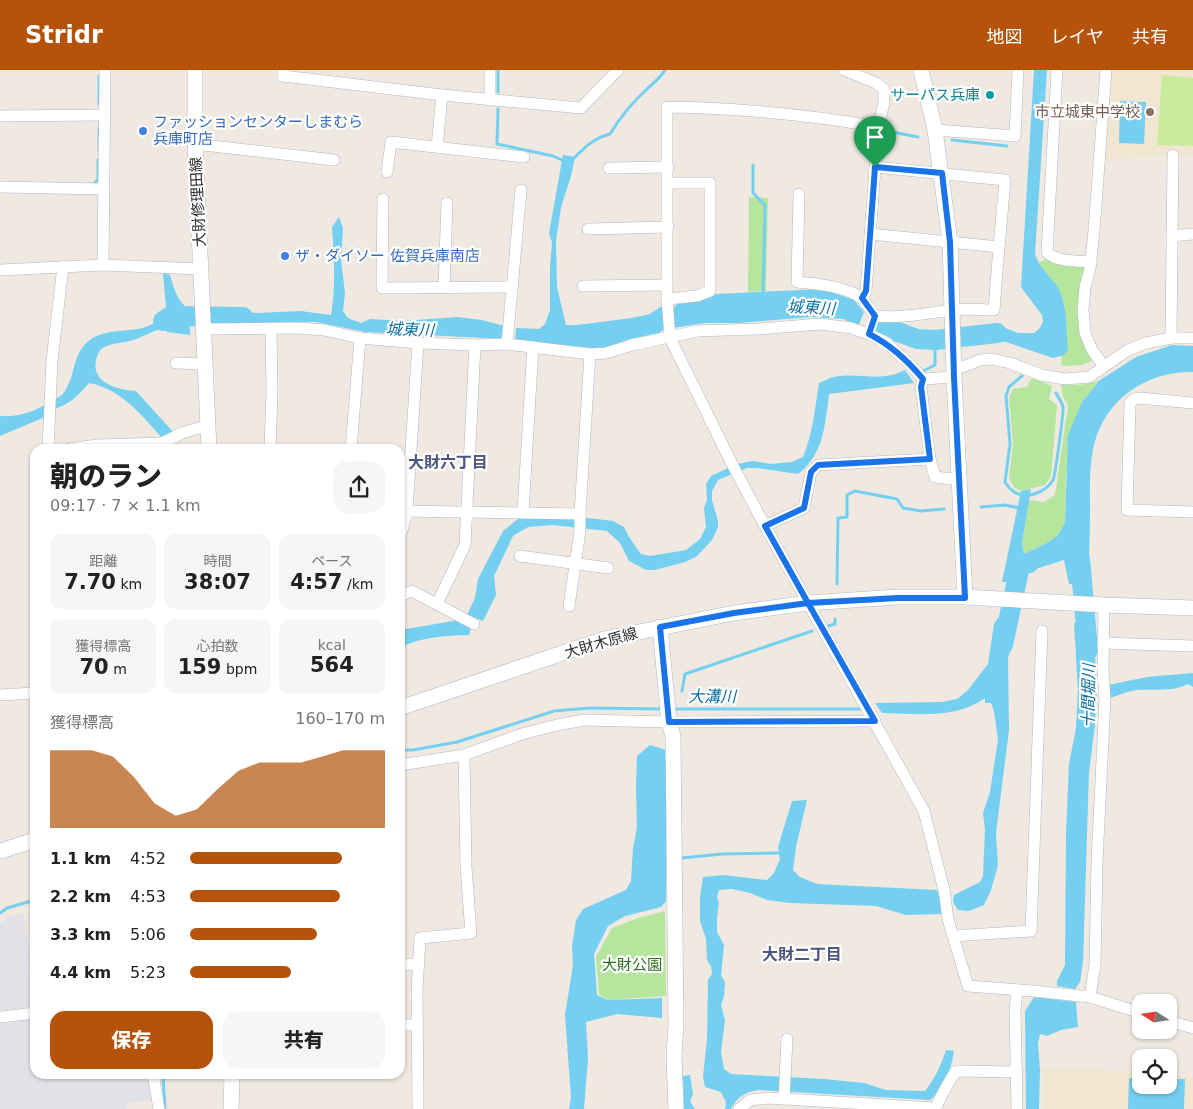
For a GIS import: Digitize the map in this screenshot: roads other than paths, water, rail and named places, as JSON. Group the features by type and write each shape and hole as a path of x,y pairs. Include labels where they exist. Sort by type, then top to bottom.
{"street":[{"path":"103,265 105,70"},
{"name":"大財修理田線","path":"195,70 195,144 204,329"},
{"path":"283,70 283,76 442,95 581,108 618,70"},
{"path":"490,70 490,100"},
{"path":"844,70 876,83 884,89 884,103 878,127 866,291 862,298"},
{"path":"921,70 936,130 950,242 965,598"},
{"path":"936,130 1015,136 1018,70"},
{"path":"1058,70 1047,252 1051,256 1059,258 1091,262"},
{"path":"1104,366 1092,350 1085,333 1083,310 1094,231 1106,70"},
{"path":"437,147 442,95"},
{"path":"878,127 844,121 714,108 667,107 667,302 669,335 732,464 765,526 924,811 944,890 948,918 968,986 1086,997 1132,1010"},
{"path":"0,116 105,115"},
{"path":"387,172 391,142 524,157"},
{"path":"195,144 334,160"},
{"path":"1171,338 1173,155"},
{"path":"609,168 668,167"},
{"path":"799,194 797,282 821,284 854,294 862,298 875,316 953,315 966,309 994,310 1005,180 875,167"},
{"path":"667,302 697,296 710,291 710,183 668,183"},
{"path":"0,187 104,189"},
{"path":"506,344 521,190"},
{"path":"383,198 382,288 512,287"},
{"path":"444,287 447,203"},
{"path":"588,229 668,227"},
{"path":"870,234 999,247"},
{"path":"1172,236 1193,234"},
{"path":"0,270 103,265 201,269"},
{"path":"48,444 52,361 62,266"},
{"path":"583,286 667,285"},
{"path":"869,334 875,316"},
{"path":"209,444 204,329 324,330 360,338 418,343 506,344 590,354 606,353 669,335 697,331 820,324 851,328 887,343 920,375 930,459 935,477 960,480"},
{"path":"270,444 271,329"},
{"path":"351,444 360,338"},
{"path":"920,375 964,366 980,360 992,359 1010,363 1041,375 1066,379 1089,377 1128,350 1140,345 1171,338 1193,338"},
{"path":"405,499 418,343"},
{"path":"437,604 465,545 475,345"},
{"path":"523,512 533,347"},
{"path":"569,606 580,532 590,354"},
{"path":"176,363 205,364"},
{"path":"1193,403 1139,398 1134,398 1130,402 1127,510 1193,512"},
{"path":"130,444 162,443 182,433 208,425"},
{"path":"765,526 804,508 811,472 818,465 930,459"},
{"path":"405,511 580,514"},
{"path":"520,556 608,568"},
{"path":"405,594 412,591 474,624"},
{"name":"大財木原線","path":"405,706 604,639 734,613 808,603 898,598 965,598 1104,605"},
{"path":"1086,997 1096,965 1097,862 1105,700 1104,605 1193,608"},
{"path":"660,627 666,699 673,736 676,1014 674,1056 676,1109"},
{"path":"953,936 1031,931 1042,631"},
{"path":"1103,643 1193,646"},
{"path":"0,695 30,693"},
{"path":"405,764 464,755 522,734 584,720 669,722 875,721"},
{"path":"418,1109 417,1025 420,938 471,933 466,867 464,755"},
{"path":"0,852 30,842"},
{"path":"405,965 418,964"},
{"path":"1017,990 1015,1010 1017,1109"},
{"path":"0,1017 30,1014"},
{"path":"1178,1024 1193,1028"},
{"path":"405,1025 417,1025"},
{"path":"784,1096 787,1039"},
{"path":"739,1109 750,1100 784,1096 853,1106 938,1108 937,1101 956,1072 1017,1072"},
{"path":"154,1079 159,1109"},
{"path":"231,1109 232,1079"}],"water":[{"path":"1034,70 1047,70 1035,254 1061,293 1067,326 1068,351 1062,356 1053,358 1006,342 988,340 970,342 970,332 1000,326 1018,333 1034,333 1043,322 1042,315 1021,287"},
{"path":"1120,101 1146,102 1144,144 1119,143"},
{"path":"563,155 575,157 561,207 556,241 557,287 566,325 632,318 650,314 660,307 674,308 677,303 698,300 716,294 822,289 854,300 864,312 858,327 844,319 812,317 738,323 705,323 664,329 659,333 630,339 604,348 515,341 516,328 539,329 545,324 550,310 552,242 549,233"},
{"path":"339,217 343,228 341,260 345,293 343,311 348,318 361,323 370,319 403,321 458,317 482,320 504,326 504,339 365,332 316,322 247,323 216,320 217,309 257,313 300,311 331,315 334,282 332,227"},
{"path":"163,272 170,275 179,299 189,309 190,335 167,332 162,328 134,340 109,345 99,352 96,368 102,380 107,384 121,389 136,391 174,433 164,440 121,397 101,386 89,383 65,405 54,409 53,401 65,391 77,357 84,345 96,336 108,332 145,327 163,318 166,308"},
{"path":"1172,345 1193,346 1193,372 1176,373 1160,377 1130,391 1118,401 1108,414 1094,445 1091,469 1088,586 1069,584 1064,560 1026,572 1022,582 1002,582 1021,491 1031,489 1022,543 1024,554 1057,536 1065,523 1068,435 1082,402 1100,380 1136,357"},
{"path":"905,370 914,383 829,394 822,438 807,466 798,474 747,468 718,480 712,491 712,500 718,527 712,540 696,557 655,570 646,570 629,561 620,543 607,531 553,525 528,527 513,536 494,576 496,595 483,621 467,615 475,598 478,579 503,531 518,519 588,518 613,521 624,527 641,554 650,556 686,550 700,539 706,527 704,508 707,500 706,484 711,476 737,464 753,461 771,464 792,462 803,457 811,430 819,383 834,377 879,377 896,374"},
{"path":"45,405 45,417 0,436 0,416 23,414"},
{"path":"998,618 1018,619 1008,658 1009,730 996,833 998,865 991,890 984,905 969,911 958,910 953,902 954,895 980,882 983,876 985,829 983,813 990,792 998,740 991,703 985,703 985,698 974,705 961,709 935,714 922,714 882,713 875,703 942,702 957,699 968,690 988,664 994,624"},
{"path":"459,620 471,628 469,635 442,636 405,646 405,629"},
{"path":"1093,622 1097,688 1095,725 1089,772 1083,962 1080,982 1075,989 1057,986 1057,981 1065,965 1066,833 1069,764 1076,728 1078,690 1074,623"},
{"path":"1193,673 1193,687 1188,684 1169,689 1137,690 1110,698 1108,685 1147,677"},
{"path":"650,745 666,750 666,901 661,907 625,916 608,926 594,954 597,995 608,1000 662,998 662,1018 617,1014 586,1022 588,1058 584,1109 569,1109 571,1097 565,1015 573,965 572,946 576,920 583,909 626,890 631,881 633,848 637,827 637,756"},
{"path":"807,800 796,847 793,870 800,877 817,884 937,890 942,914 906,915 876,906 790,903 767,900 750,893 732,889 719,890 717,897 719,903 717,932 724,945 721,976 725,982 721,1005 725,1020 721,1052 724,1069 731,1074 824,1079 864,1083 886,1090 925,1091 937,1072 946,1050 954,1051 947,1078 936,1095 930,1100 759,1090 742,1095 731,1109 725,1109 726,1102 721,1092 705,1087 703,1077 707,1039 708,980 712,974 711,966 707,960 706,939 700,921 700,897 703,877 723,875 767,880 774,873 780,859 778,847 792,801"},
{"path":"1034,997 1076,1002 1078,1027 1061,1030 1047,1036 1040,1034 1038,1043 1040,1071 1039,1109 1026,1109 1025,1011"},
{"path":"690,1075 693,1094 690,1101 695,1109 684,1109 683,1076"},
{"path":"1129,1078 1132,1078 1132,1094 1177,1094 1177,1079 1185,1079 1184,1109 1128,1109"}],"waterway":[{"path":"498,70 498,92"},
{"path":"574,158 594,140 610,134 631,105 665,70"},
{"path":"99,76 99,104"},
{"path":"498,109 497,144 553,156 564,161"},
{"path":"99,128 99,150"},
{"path":"882,130 918,137"},
{"path":"952,140 1007,146"},
{"path":"90,184 94,184 98,179 98,160"},
{"path":"753,165 753,193 765,205 763,294"},
{"name":"城東川","path":"163,321 171,316 243,317"},
{"path":"882,326 917,339 935,340 997,333"},
{"path":"921,372 935,365 935,340"},
{"path":"1022,376 1009,387 1006,396 1010,444 1005,482 1018,494 1035,494 1053,480 1063,411 1056,393"},
{"path":"837,584 838,518 847,517 847,495 855,491 897,499 903,508 921,511 944,509"},
{"path":"981,507 1004,505 1020,508"},
{"name":"十間堀川","path":"1080,559 1088,650"},
{"path":"1003,645 1020,566 1029,563"},
{"path":"828,626 835,624 835,619"},
{"path":"682,691 685,674 812,631"},
{"name":"大溝川","path":"405,750 457,742 554,711 589,708 664,709"},
{"name":"大溝川","path":"672,709 864,709"},
{"path":"682,858 722,854 781,853"},
{"name":"大溝川","path":"0,913 7,908 30,901"},
{"path":"163,1079 165,1109"}],"place":[{"name":"サーパス兵庫","path":"990,95"},
{"name":"市立城東中学校","path":"1150,112"},
{"name":"ファッションセンターしまむら 兵庫町店","path":"143,131"},
{"name":"ザ・ダイソー 佐賀兵庫南店","path":"285,256"}],"district":[{"name":"大財六丁目","path":"448,462"},
{"name":"大財二丁目","path":"802,954"}],"park label":[{"name":"大財公園","path":"632,965"}]}
